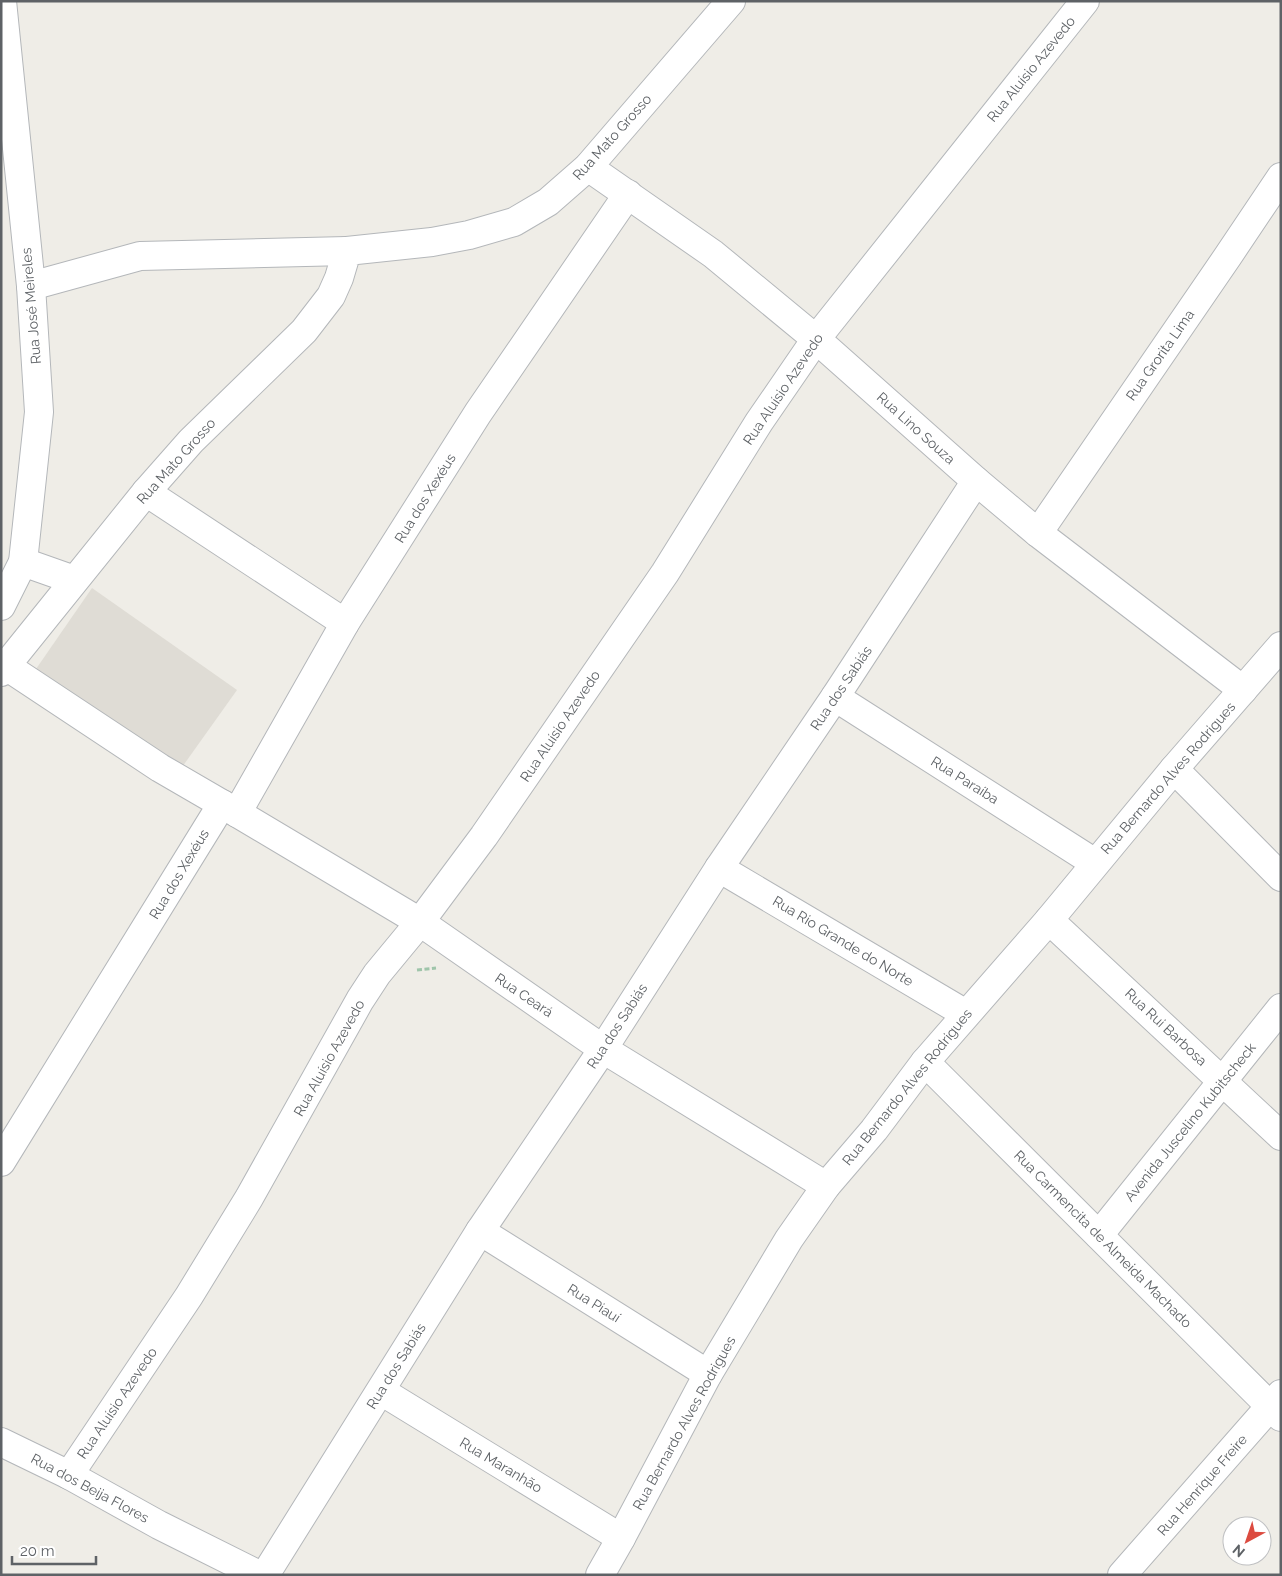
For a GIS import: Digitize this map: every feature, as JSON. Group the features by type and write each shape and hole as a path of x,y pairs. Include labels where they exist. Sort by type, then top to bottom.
{"street":[{"name":"Rua José Meireles","path":"1,606 23,562 40,412 31,286 2,1"},
{"name":"Rua Mato Grosso","path":"31,286 140,256 347,251 432,242 470,235 514,222 548,202 588,167 732,1"},
{"name":"Rua Aluísio Azevedo","path":"69,1475 189,1296 249,1198 360,1000 377,974 420,922 484,836 664,573 759,422 816,339 1085,1"},
{"name":"Rua Lino Souza","path":"588,167 713,254 816,339 976,481 1038,533 1243,690"},
{"name":"Rua Grorita Lima","path":"1038,533 1281,177"},
{"name":"Rua dos Xexéus","path":"1,1162 230,808 478,413 628,194"},
{"name":"Rua Mato Grosso","path":"4,669 146,492 191,441 304,331 330,296 339,278 347,251"},
{"name":"Rua dos Sabiás","path":"265,1575 480,1231 603,1049 719,868 835,697 976,481"},
{"path":"146,492 345,623"},
{"path":"23,562 74,580"},
{"name":"Rua Bernardo Alves Rodrigues","path":"600,1575 708,1374 789,1239 826,1186 874,1130 925,1062 1049,920 1174,769 1281,646"},
{"path":"4,669 160,768 230,808"},
{"name":"Rua Paraíba","path":"835,697 1096,863"},
{"path":"1174,769 1281,877"},
{"name":"Rua Ceará","path":"230,808 420,922 603,1049 826,1186"},
{"name":"Rua Rio Grande do Norte","path":"719,868 966,1014"},
{"name":"Rua Rui Barbosa","path":"1049,920 1281,1136"},
{"name":"Avenida Juscelino Kubitscheck","path":"1099,1235 1281,1008"},
{"name":"Rua Carmencita de Almeida Machado","path":"925,1062 1099,1235 1277,1406"},
{"name":"Rua Piauí","path":"480,1231 708,1374"},
{"name":"Rua Maranhão","path":"381,1391 621,1538"},
{"name":"Rua Henrique Freire","path":"1122,1575 1277,1406"},
{"name":"Rua dos Beija Flores","path":"1,1442 69,1475 159,1525 260,1575"}],"path":[{"path":"377,974 478,963"}],"shaded area":[{"path":"92,588 237,690 180,770 36,669"}]}
